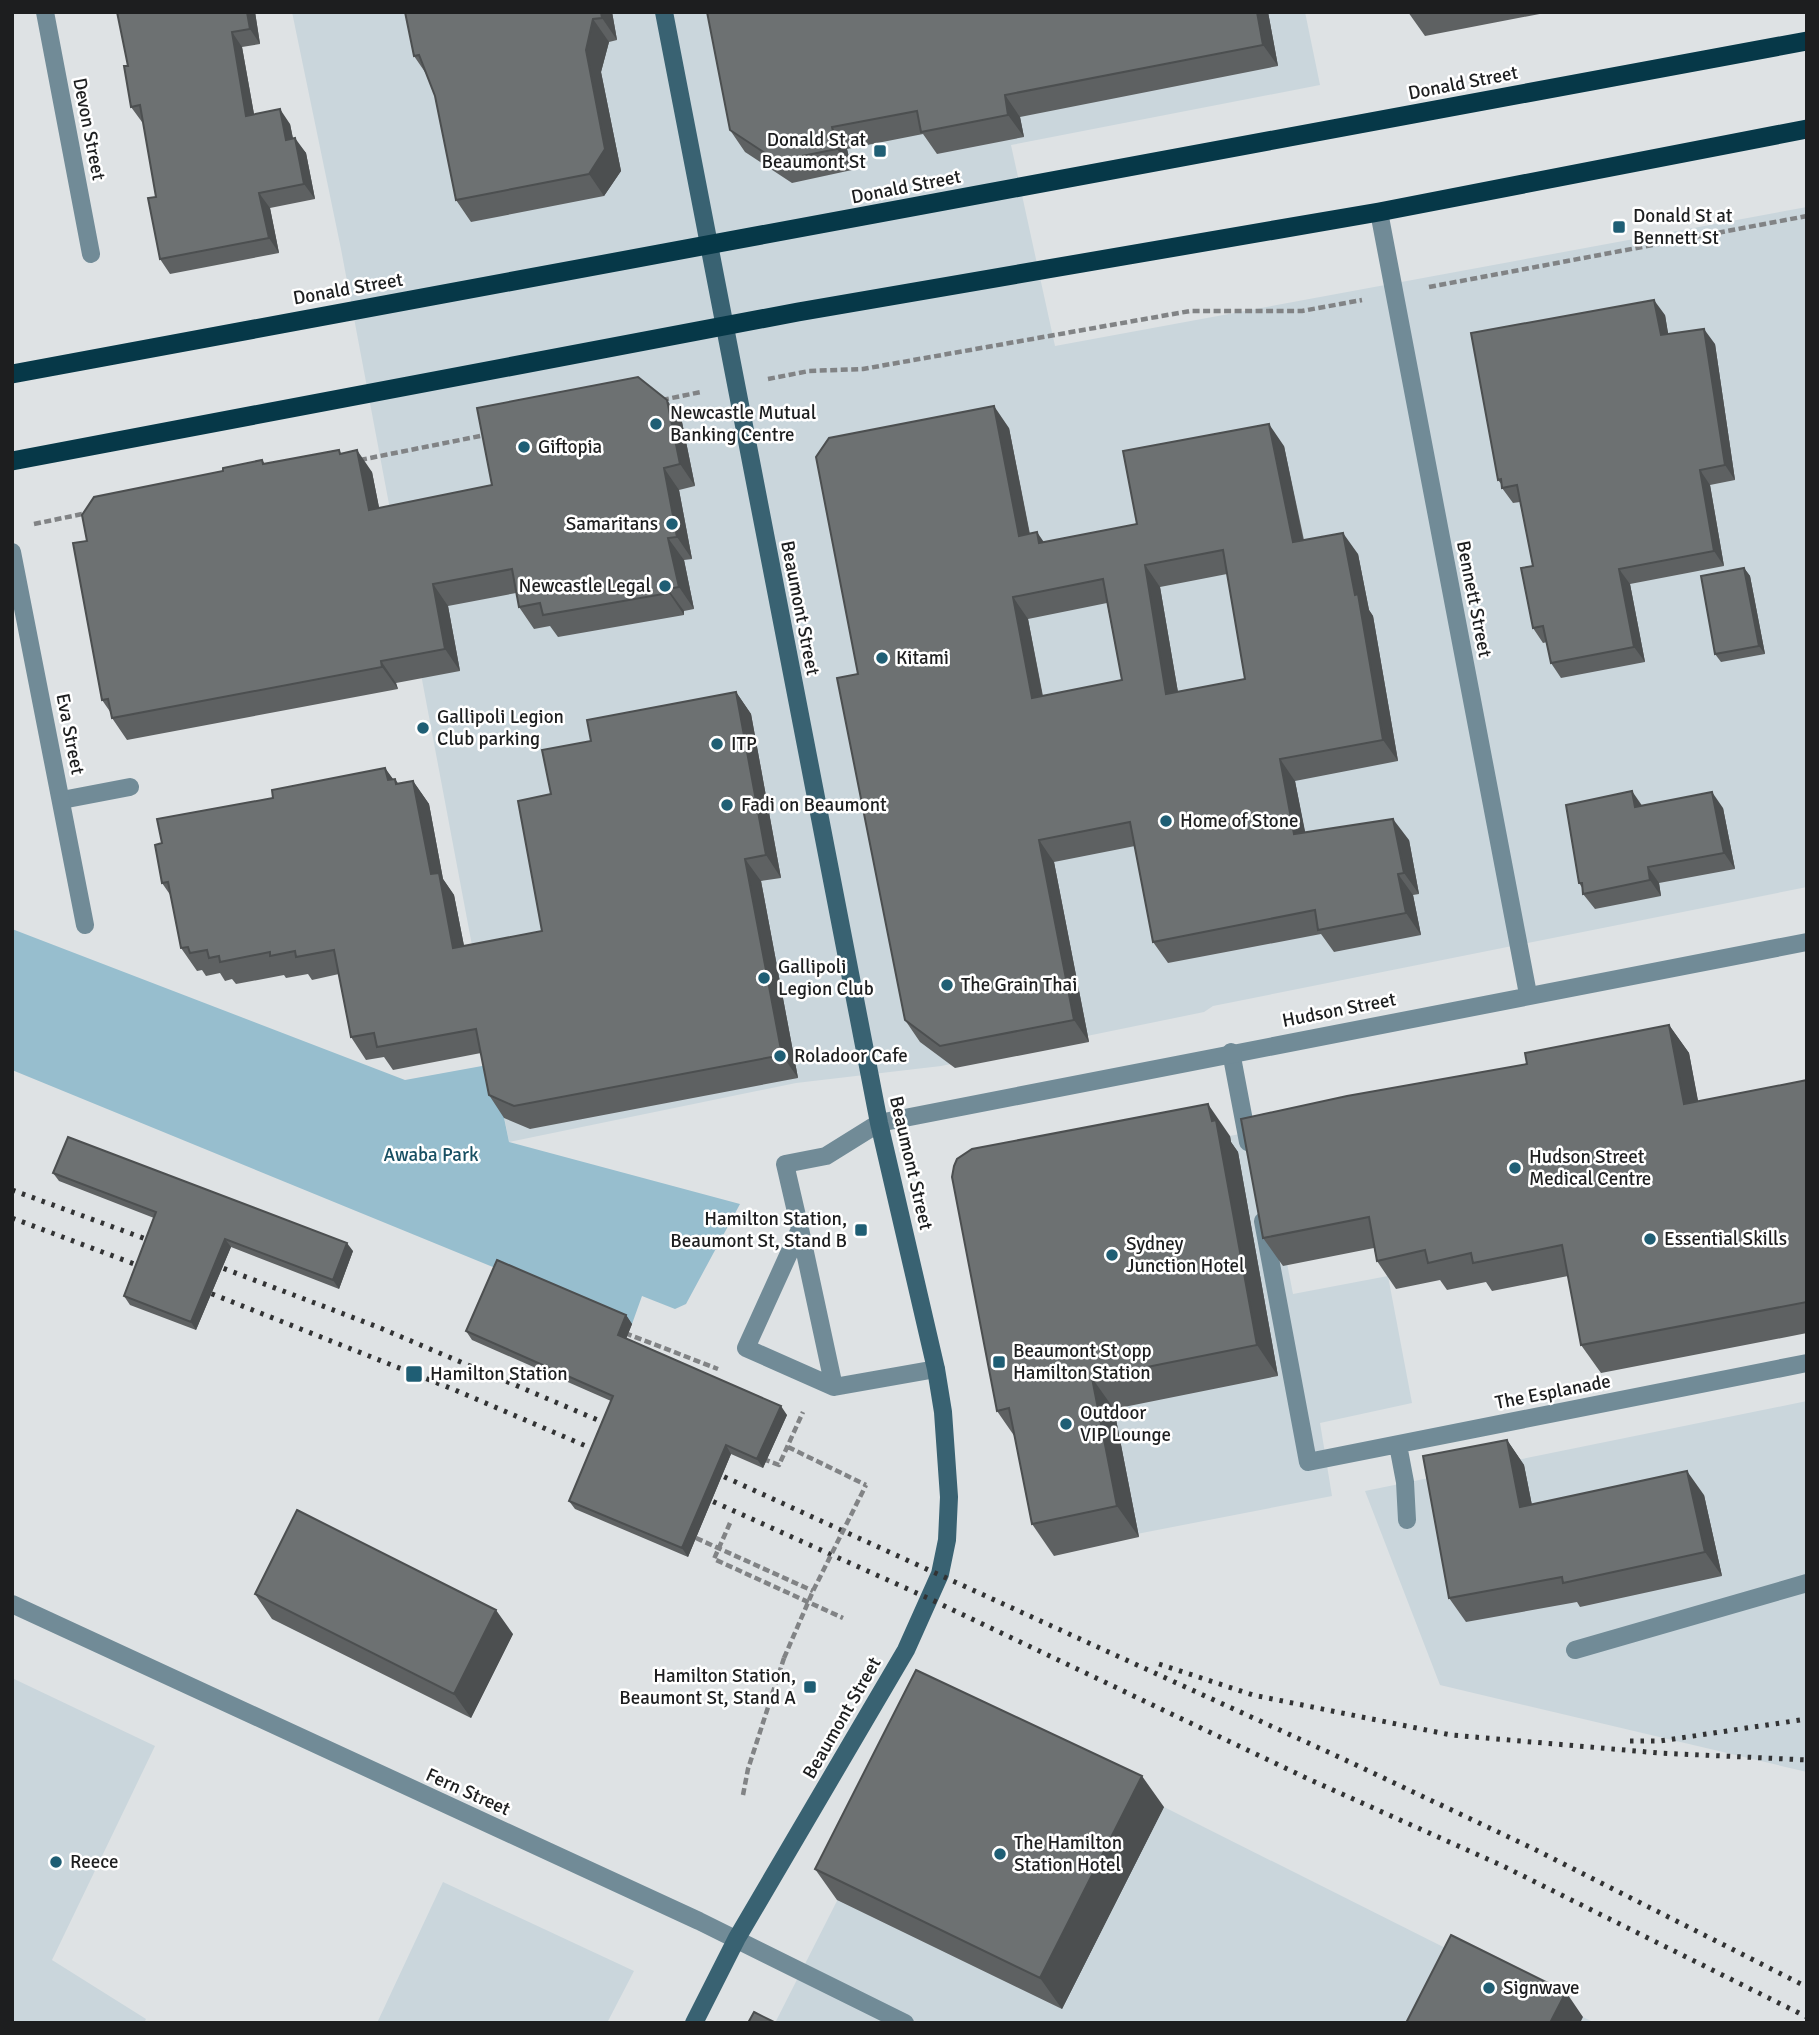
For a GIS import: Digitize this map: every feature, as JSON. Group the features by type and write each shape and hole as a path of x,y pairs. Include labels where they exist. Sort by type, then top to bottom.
{"highway":[{"name":"Donald Street","path":"12,374 710,247 1807,41"},
{"path":"12,461 724,327 1379,212 1807,129"}],"main road":[{"name":"Beaumont Street","path":"664,12 879,1123 936,1369 946,1433 949,1497 947,1539 940,1574 906,1650 737,1938 694,2023"}],"street":[{"name":"Devon Street","path":"45,12 91,254"},
{"name":"Bennett Street","path":"1379,212 1528,994"},
{"name":"Eva Street","path":"12,552 85,925"},
{"path":"62,800 130,787"},
{"name":"Hudson Street","path":"879,1123 1528,994 1807,942"},
{"path":"1231,1052 1251,1157"},
{"path":"834,1387 785,1164 826,1156 879,1123"},
{"name":"The Esplanade","path":"1259,1198 1308,1462 1807,1363"},
{"path":"800,1229 746,1348 834,1387 936,1369"},
{"path":"1398,1445 1405,1482 1407,1520"},
{"path":"1575,1650 1807,1583"},
{"name":"Fern Street","path":"12,1604 737,1938 905,2023"}],"path":[{"path":"1445,284 1807,216"},
{"path":"798,373 863,369 1190,311 1302,311 1352,302"},
{"path":"649,403 680,396"},
{"path":"351,461 486,435"},
{"path":"54,520 94,512"},
{"path":"616,1329 724,1372"},
{"path":"551,1382 557,1368"},
{"path":"754,1455 779,1465 808,1400"},
{"path":"743,1795 748,1769 784,1657 813,1591 866,1485 788,1447"},
{"path":"730,1523 714,1559 843,1618"},
{"path":"696,1538 813,1591"}],"shaded area":[{"path":"292,12 1305,12 1320,85 1011,145 1055,346 1807,207 1807,887 1213,1006 1204,1012 941,1066 796,1083 509,1142 341,249"},
{"path":"1261,1130 1293,1294 1388,1276 1412,1403 1320,1423 1332,1496 1111,1539 993,1181"},
{"path":"1807,1401 1807,1772 1440,1685 1365,1491"},
{"name":"Reece","path":"12,1678 155,1746 52,1960 146,2019 144,2023 12,2023"},
{"path":"938,1702 1164,1807 1595,2023 775,2023"},
{"path":"443,1882 634,1971 607,2023 377,2023"}],"green space":[{"name":"Awaba Park","path":"12,929 405,1080 493,1064 509,1142 740,1204 686,1304 675,1309 642,1296 632,1324 12,1070"}],"building":[{"path":"117,12 247,12 250,29 232,32 246,116 280,109 286,140 295,138 304,184 259,193 269,238 160,259 148,198 156,197 140,105 131,107 124,66 128,66"},
{"path":"405,12 601,12 602,18 593,19 586,50 605,149 589,174 456,200 435,96 419,55 414,56"},
{"path":"707,12 1257,12 1263,45 1005,95 1008,115 921,132 917,111 832,127 837,149 777,161 730,130"},
{"path":"1654,300 1661,335 1704,329 1725,465 1700,470 1714,551 1619,569 1634,647 1551,663 1543,626 1533,628 1521,568 1533,566 1517,485 1502,488 1501,479 1498,480 1471,333"},
{"path":"638,377 667,400 680,464 664,468 677,537 668,538 679,587 668,589 669,593 543,615 540,603 519,607 512,569 433,584 445,649 381,661 382,667 112,718 108,699 102,700 73,543 87,541 82,515 94,497 223,471 223,468 262,460 263,464 339,450 340,454 357,450 369,510 492,485 477,408"},
{"path":"994,406 1019,536 1037,532 1039,543 1137,524 1123,451 1269,424 1293,542 1343,533 1355,595 1358,594 1383,740 1280,759 1294,834 1393,819 1404,873 1398,874 1406,913 1318,930 1315,910 1153,942 1130,822 1039,840 1074,1020 940,1046 905,1020 837,678 858,674 816,457 829,438","holes":["1223,550 1245,679 1166,694 1145,565","1103,579 1122,680 1032,698 1013,597"]},
{"path":"1744,568 1759,646 1715,654 1701,576"},
{"path":"736,692 766,855 745,859 782,1055 514,1106 489,1095 476,1029 377,1047 374,1033 351,1037 334,950 296,957 295,951 270,956 270,952 220,962 219,956 209,958 207,950 190,953 188,947 181,948 168,882 162,883 155,845 162,843 157,819 273,798 272,790 385,768 388,780 395,779 396,784 413,781 431,874 439,873 453,948 542,931 518,801 551,794 542,750 591,741 587,720"},
{"path":"1632,791 1635,807 1712,792 1724,853 1648,867 1650,880 1583,894 1566,805"},
{"path":"1669,1025 1684,1104 1807,1080 1807,1302 1581,1345 1562,1245 1473,1263 1471,1253 1428,1263 1425,1250 1377,1261 1369,1217 1263,1238 1241,1119 1347,1096 1527,1064 1525,1053"},
{"path":"1208,1104 1212,1121 1216,1120 1257,1345 1092,1378 1117,1506 1032,1524 1009,1408 997,1411 952,1177 954,1166 957,1159 972,1149"},
{"path":"68,1137 347,1243 333,1280 225,1239 191,1322 124,1296 156,1212 53,1173"},
{"path":"497,1260 626,1315 618,1335 781,1406 757,1459 726,1445 682,1548 569,1501 613,1396 466,1331"},
{"path":"1507,1440 1520,1507 1687,1471 1705,1552 1563,1583 1562,1577 1449,1598 1423,1456"},
{"path":"297,1510 496,1610 454,1694 255,1594"},
{"name":"The Hamilton Station Hotel","path":"916,1670 1142,1776 1040,1978 815,1869"},
{"path":"1451,1935 1566,1992 1550,2023 1406,2023"},
{"path":"754,2012 776,2023 748,2023"}],"railway":[{"path":"12,1190 165,1246"},
{"path":"12,1218 153,1271"},
{"path":"204,1261 378,1327 619,1429"},
{"path":"192,1286 455,1390 607,1455"},
{"path":"705,1468 1339,1757 1530,1847 1807,1987"},
{"path":"694,1493 930,1599 1304,1777 1503,1866 1807,2017"},
{"path":"1159,1664 1253,1695 1451,1735 1659,1753 1807,1760"},
{"path":"1630,1741 1660,1741 1807,1719"}],"place":[{"name":"Donald St at Beaumont St","path":"880,151"},
{"name":"Donald St at Bennett St","path":"1619,227"},
{"name":"Newcastle Mutual Banking Centre","path":"656,424"},
{"name":"Giftopia","path":"524,447"},
{"name":"Samaritans","path":"672,524"},
{"name":"Newcastle Legal","path":"665,586"},
{"name":"Kitami","path":"882,658"},
{"name":"Gallipoli Legion Club parking","path":"423,728"},
{"name":"ITP","path":"717,744"},
{"name":"Fadi on Beaumont","path":"727,805"},
{"name":"Home of Stone","path":"1166,821"},
{"name":"Gallipoli Legion Club","path":"764,978"},
{"name":"The Grain Thai","path":"947,985"},
{"name":"Roladoor Cafe","path":"780,1056"},
{"name":"Hudson Street Medical Centre","path":"1515,1168"},
{"name":"Hamilton Station, Beaumont St, Stand B","path":"861,1230"},
{"name":"Essential Skills","path":"1650,1239"},
{"name":"Sydney Junction Hotel","path":"1112,1255"},
{"name":"Beaumont St opp Hamilton Station","path":"999,1362"},
{"name":"Hamilton Station","path":"414,1374"},
{"name":"Outdoor VIP Lounge","path":"1066,1424"},
{"name":"Hamilton Station, Beaumont St, Stand A","path":"810,1687"},
{"name":"The Hamilton Station Hotel","path":"1000,1854"},
{"name":"Reece","path":"56,1862"},
{"name":"Signwave","path":"1489,1988"}]}
